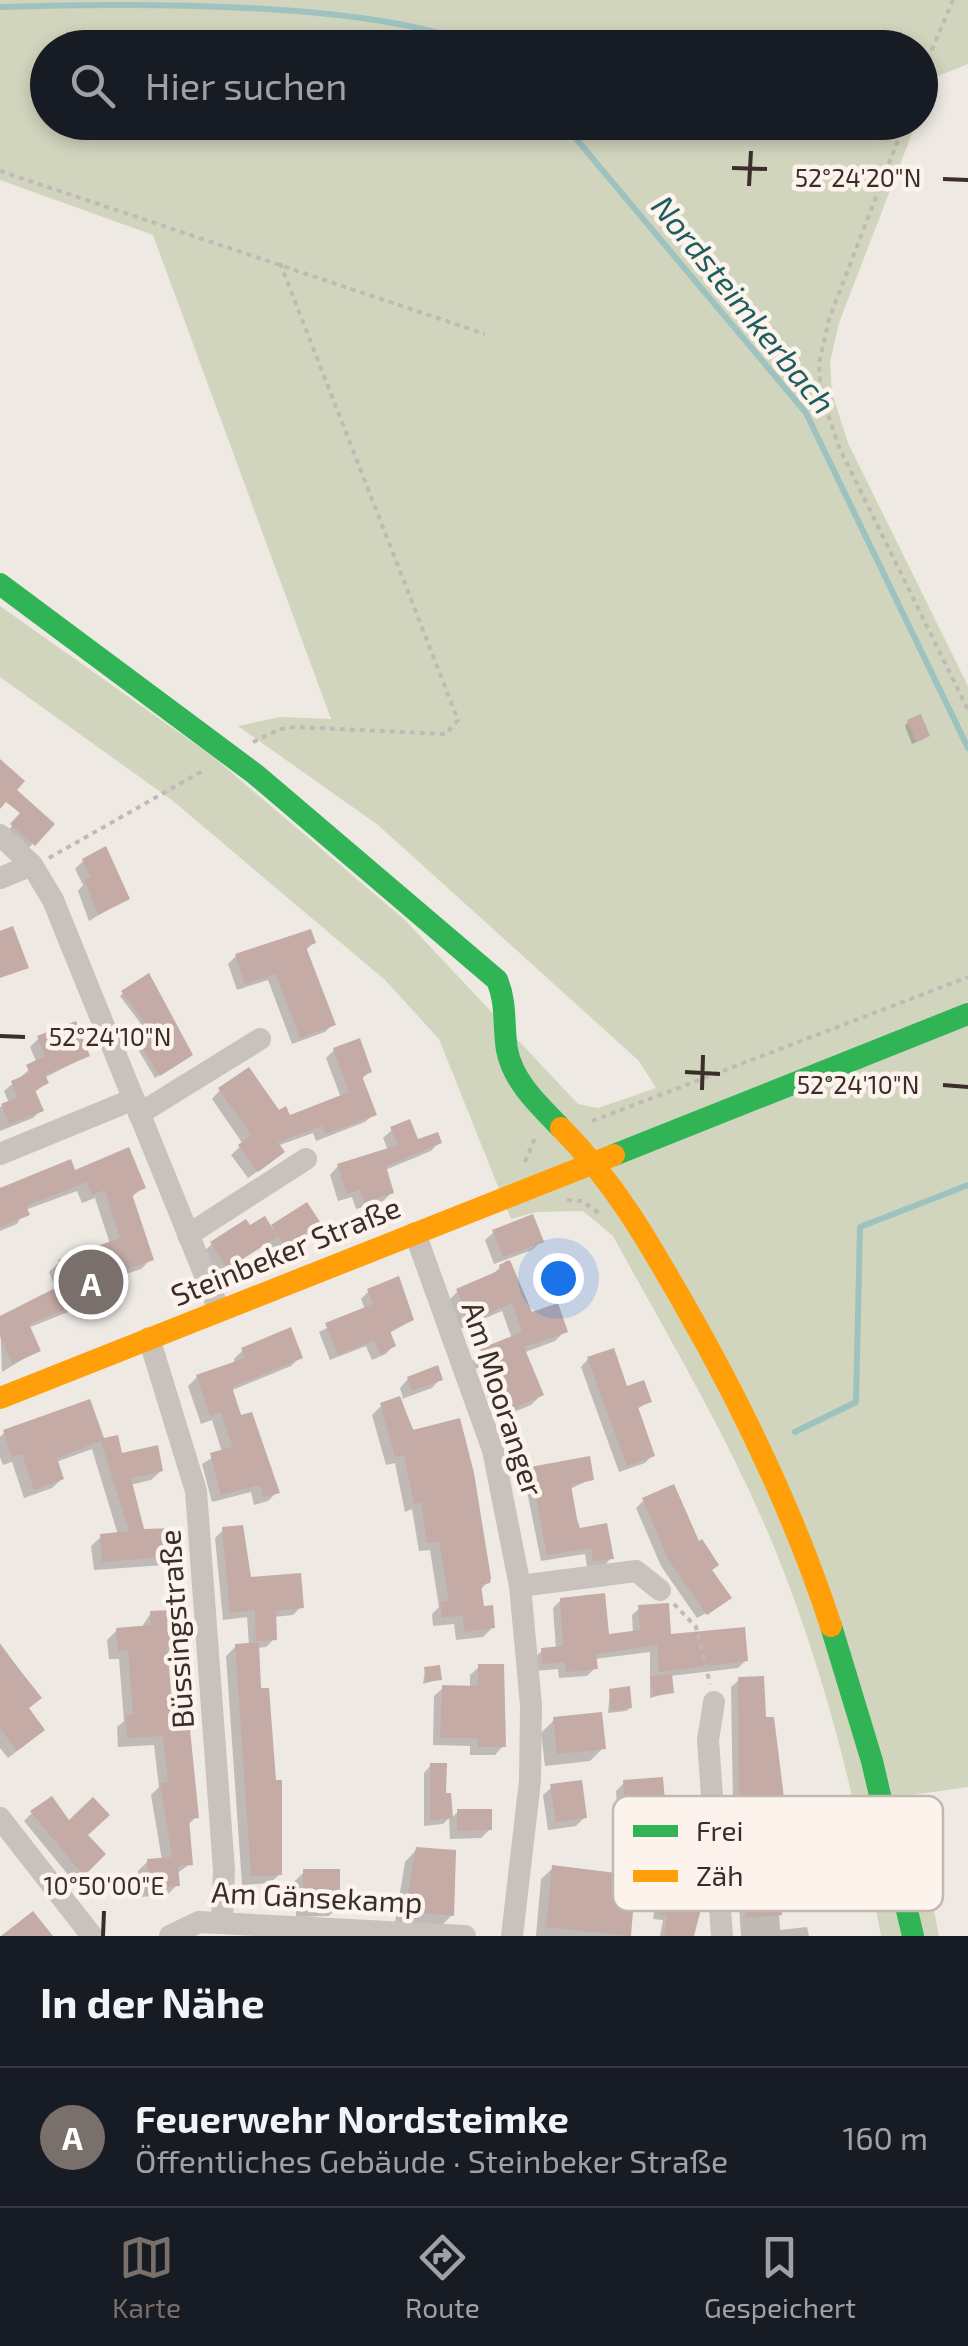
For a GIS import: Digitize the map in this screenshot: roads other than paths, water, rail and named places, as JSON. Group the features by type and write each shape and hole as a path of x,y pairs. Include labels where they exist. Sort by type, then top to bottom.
{"street":[{"path":"0,584 233,753 381,873 497,980 506,995 503,1042 516,1074 592,1160 670,1278 712,1354 805,1545 868,1734 882,1796"},
{"path":"0,835 32,864 53,900 219,1310"},
{"path":"0,878 32,864"},
{"name":"Steinbeker Straße","path":"0,1398 968,1014"},
{"path":"0,1154 137,1106 260,1039"},
{"path":"188,1235 306,1158"},
{"name":"Am Mooranger","path":"415,1233 493,1450 520,1586 531,1706 530,1781 512,1936"},
{"name":"Büssingstraße","path":"149,1338 196,1491 224,1870 222,1923"},
{"path":"520,1586 636,1570 660,1590"},
{"path":"712,1796 708,1740 714,1702"},
{"path":"0,1818 92,1936"},
{"path":"720,1911 722,1936"},
{"path":"907,1911 913,1936"},
{"name":"Am Gänsekamp","path":"170,1936 199,1922 466,1936"}],"waterway":[{"path":"0,7 248,8 316,13 426,30"},
{"name":"Nordsteimkerbach","path":"577,140 806,413 968,748"},
{"name":"Nordsteimkerbach","path":"795,1432 856,1402 860,1227 968,1185"}],"place":[{"name":"Feuerwehr Nordsteimke","path":"91,1282"}]}
